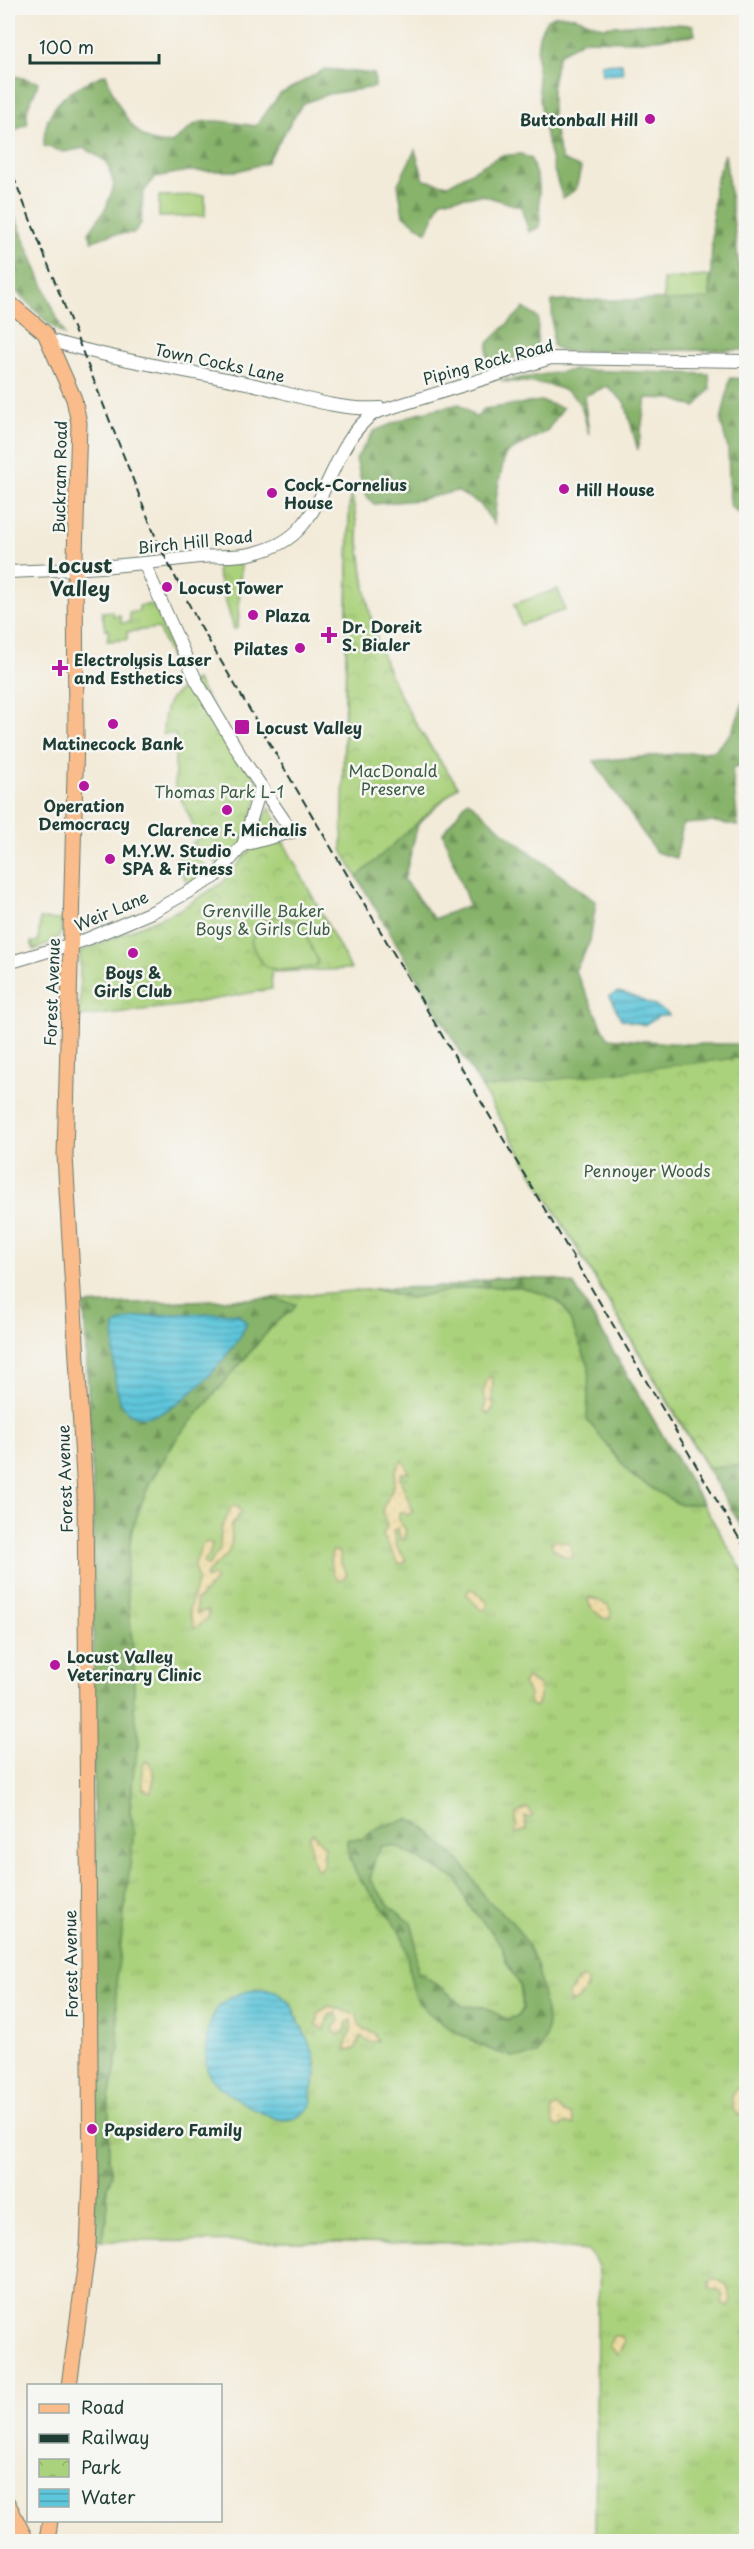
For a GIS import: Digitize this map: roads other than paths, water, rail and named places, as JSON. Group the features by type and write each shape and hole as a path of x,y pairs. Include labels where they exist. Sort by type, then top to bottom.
{"main road":[{"name":"Buckram Road","path":"8,302 40,327 49,340 74,399 79,423 75,570"},
{"name":"Forest Avenue","path":"69,2384 88,2246 91,2179 85,1494 65,1156 77,676 75,570"},
{"path":"8,2504 24,2539"},
{"path":"47,2541 50,2522"}],"street":[{"name":"Town Cocks Lane","path":"49,340 270,388 336,406 359,409 385,408"},
{"name":"Piping Rock Road","path":"385,408 551,358 747,361"},
{"name":"Birch Hill Road","path":"8,572 75,570 243,556 265,550 285,541 312,514 343,448 360,424 385,408"},
{"path":"144,563 196,680 261,787 292,832 243,845"},
{"name":"Weir Lane","path":"8,963 70,945 154,911 215,878 243,845 261,787"}],"water":[{"path":"622,63 623,74 602,75 601,64"},
{"path":"618,992 653,1005 669,1015 659,1016 644,1025 621,1019 610,996"},
{"path":"238,1314 247,1323 228,1354 194,1391 156,1415 138,1416 124,1408 115,1381 115,1326 122,1321 148,1316"},
{"path":"262,1989 276,1991 291,2004 313,2052 317,2072 311,2092 312,2105 300,2116 289,2120 277,2119 235,2098 218,2085 207,2069 207,2035 214,2014 227,1999 248,1991"}],"railway":[{"path":"8,163 158,543 199,624 746,1550"}],"place":[{"name":"Buttonball Hill","path":"650,119"},
{"name":"Hill House","path":"564,489"},
{"name":"Cock-Cornelius House","path":"272,493"},
{"name":"Locust Tower","path":"167,587"},
{"name":"Plaza","path":"253,615"},
{"name":"Dr. Doreit S. Bialer","path":"329,635"},
{"name":"Pilates","path":"300,648"},
{"name":"Electrolysis Laser and Esthetics","path":"60,668"},
{"name":"Matinecock Bank","path":"113,724"},
{"name":"Locust Valley","path":"242,727"},
{"name":"Operation Democracy","path":"84,786"},
{"name":"Clarence F. Michalis","path":"227,810"},
{"name":"M.Y.W. Studio SPA & Fitness","path":"110,859"},
{"name":"Boys & Girls Club","path":"133,953"},
{"name":"Locust Valley Veterinary Clinic","path":"55,1665"},
{"name":"Papsidero Family","path":"92,2129"}],"district":[{"name":"Locust Valley","path":"80,576"}],"park label":[{"name":"MacDonald Preserve","path":"393,779"},
{"name":"Thomas Park L-1","path":"219,791"},
{"name":"Grenville Baker Boys & Girls Club","path":"263,919"},
{"name":"Pennoyer Woods","path":"647,1170"}]}
